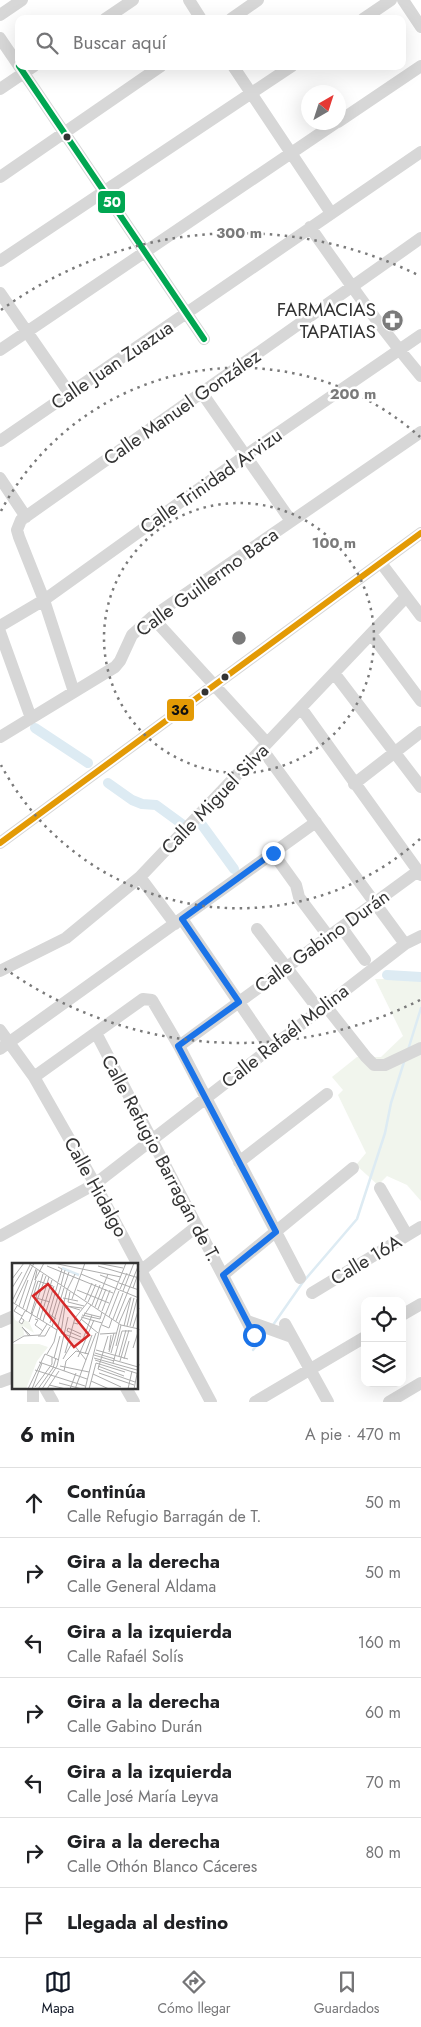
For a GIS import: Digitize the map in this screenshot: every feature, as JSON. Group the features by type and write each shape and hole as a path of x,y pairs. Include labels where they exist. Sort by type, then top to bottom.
{"street":[{"path":"0,15 22,0"},
{"path":"110,15 132,0"},
{"path":"189,0 198,15"},
{"path":"237,15 258,0"},
{"path":"369,15 391,0"},
{"path":"403,0 421,27"},
{"path":"0,38 15,57"},
{"path":"346,117 421,66"},
{"path":"0,89 22,70"},
{"path":"25,70 64,133 204,339"},
{"path":"0,176 155,70"},
{"path":"236,70 331,213"},
{"path":"0,262 286,70"},
{"path":"0,350 326,130"},
{"name":"Calle Juan Zuazua","path":"0,441 421,152"},
{"path":"310,227 399,350 421,376"},
{"name":"Calle Manuel González","path":"22,520 421,238"},
{"path":"0,293 70,394"},
{"name":"Calle Trinidad Arvizu","path":"0,626 44,600 246,455 421,335"},
{"path":"202,393 291,521"},
{"name":"Calle Guillermo Baca","path":"0,737 118,664 132,635 152,617 421,432"},
{"path":"0,478 22,520 18,537 44,600 74,692"},
{"path":"0,843 421,533"},
{"path":"380,563 416,604"},
{"name":"Calle Miguel Silva","path":"0,971 66,938 140,878 371,634 416,604"},
{"path":"152,617 215,685 265,746 316,822 376,903 415,942"},
{"path":"0,632 30,718"},
{"path":"371,634 421,701"},
{"path":"334,673 421,786"},
{"path":"301,708 419,873"},
{"path":"354,784 421,732"},
{"path":"5,1046 316,822"},
{"path":"273,853 296,885 299,897 329,937"},
{"name":"Calle Gabino Durán","path":"178,1046 419,873"},
{"path":"140,878 178,921 239,1002 270,1048"},
{"path":"342,928 364,960"},
{"path":"257,929 286,967 370,1062 381,1066 417,1050"},
{"name":"Calle Rafaél Molina","path":"0,1236 95,1184 322,1008 415,942"},
{"path":"34,1077 143,999 149,998 155,1003 206,1097 300,1278"},
{"name":"Calle Hidalgo","path":"0,1030 5,1046 34,1077 95,1184 134,1263"},
{"name":"Calle Refugio Barragán de T.","path":"96,1033 196,1227 251,1326 288,1332 310,1369"},
{"path":"239,1162 327,1094"},
{"path":"223,1275 353,1168"},
{"path":"380,1188 407,1235"},
{"path":"139,1272 196,1227"},
{"name":"Calle 16A","path":"312,1293 421,1227"},
{"name":"Calle Hidalgo","path":"139,1272 211,1402"},
{"path":"406,1313 421,1304"},
{"path":"0,1322 12,1317"},
{"path":"255,1402 361,1339"},
{"path":"310,1369 328,1402"},
{"path":"0,1382 12,1377"},
{"path":"389,1402 421,1383"},
{"path":"46,1390 53,1402"},
{"path":"127,1390 134,1402"}],"shaded area":[{"path":"375,979 421,979 421,1201 407,1185 387,1176 378,1185 356,1165 366,1153 338,1095 343,1090 332,1077 357,1057 381,1057 403,1036"}],"waterway":[{"path":"35,728 88,763"},
{"path":"108,783 132,800 142,804 156,805 182,824"},
{"path":"202,825 234,869"},
{"path":"387,975 421,977"},
{"path":"408,1050 421,1008"},
{"path":"273,1325 303,1282 357,1219 385,1133 391,1103 404,1062"},
{"path":"253,1350 266,1333"}],"transit line":[{"name":"50","path":"22,70 204,339"},
{"name":"36","path":"0,843 421,533"}],"place":[{"name":"FARMACIAS TAPATIAS","path":"392,320"}],"route":[{"path":"254,1335 223,1275 276,1232 178,1046 239,1002 182,919 273,853"}]}
